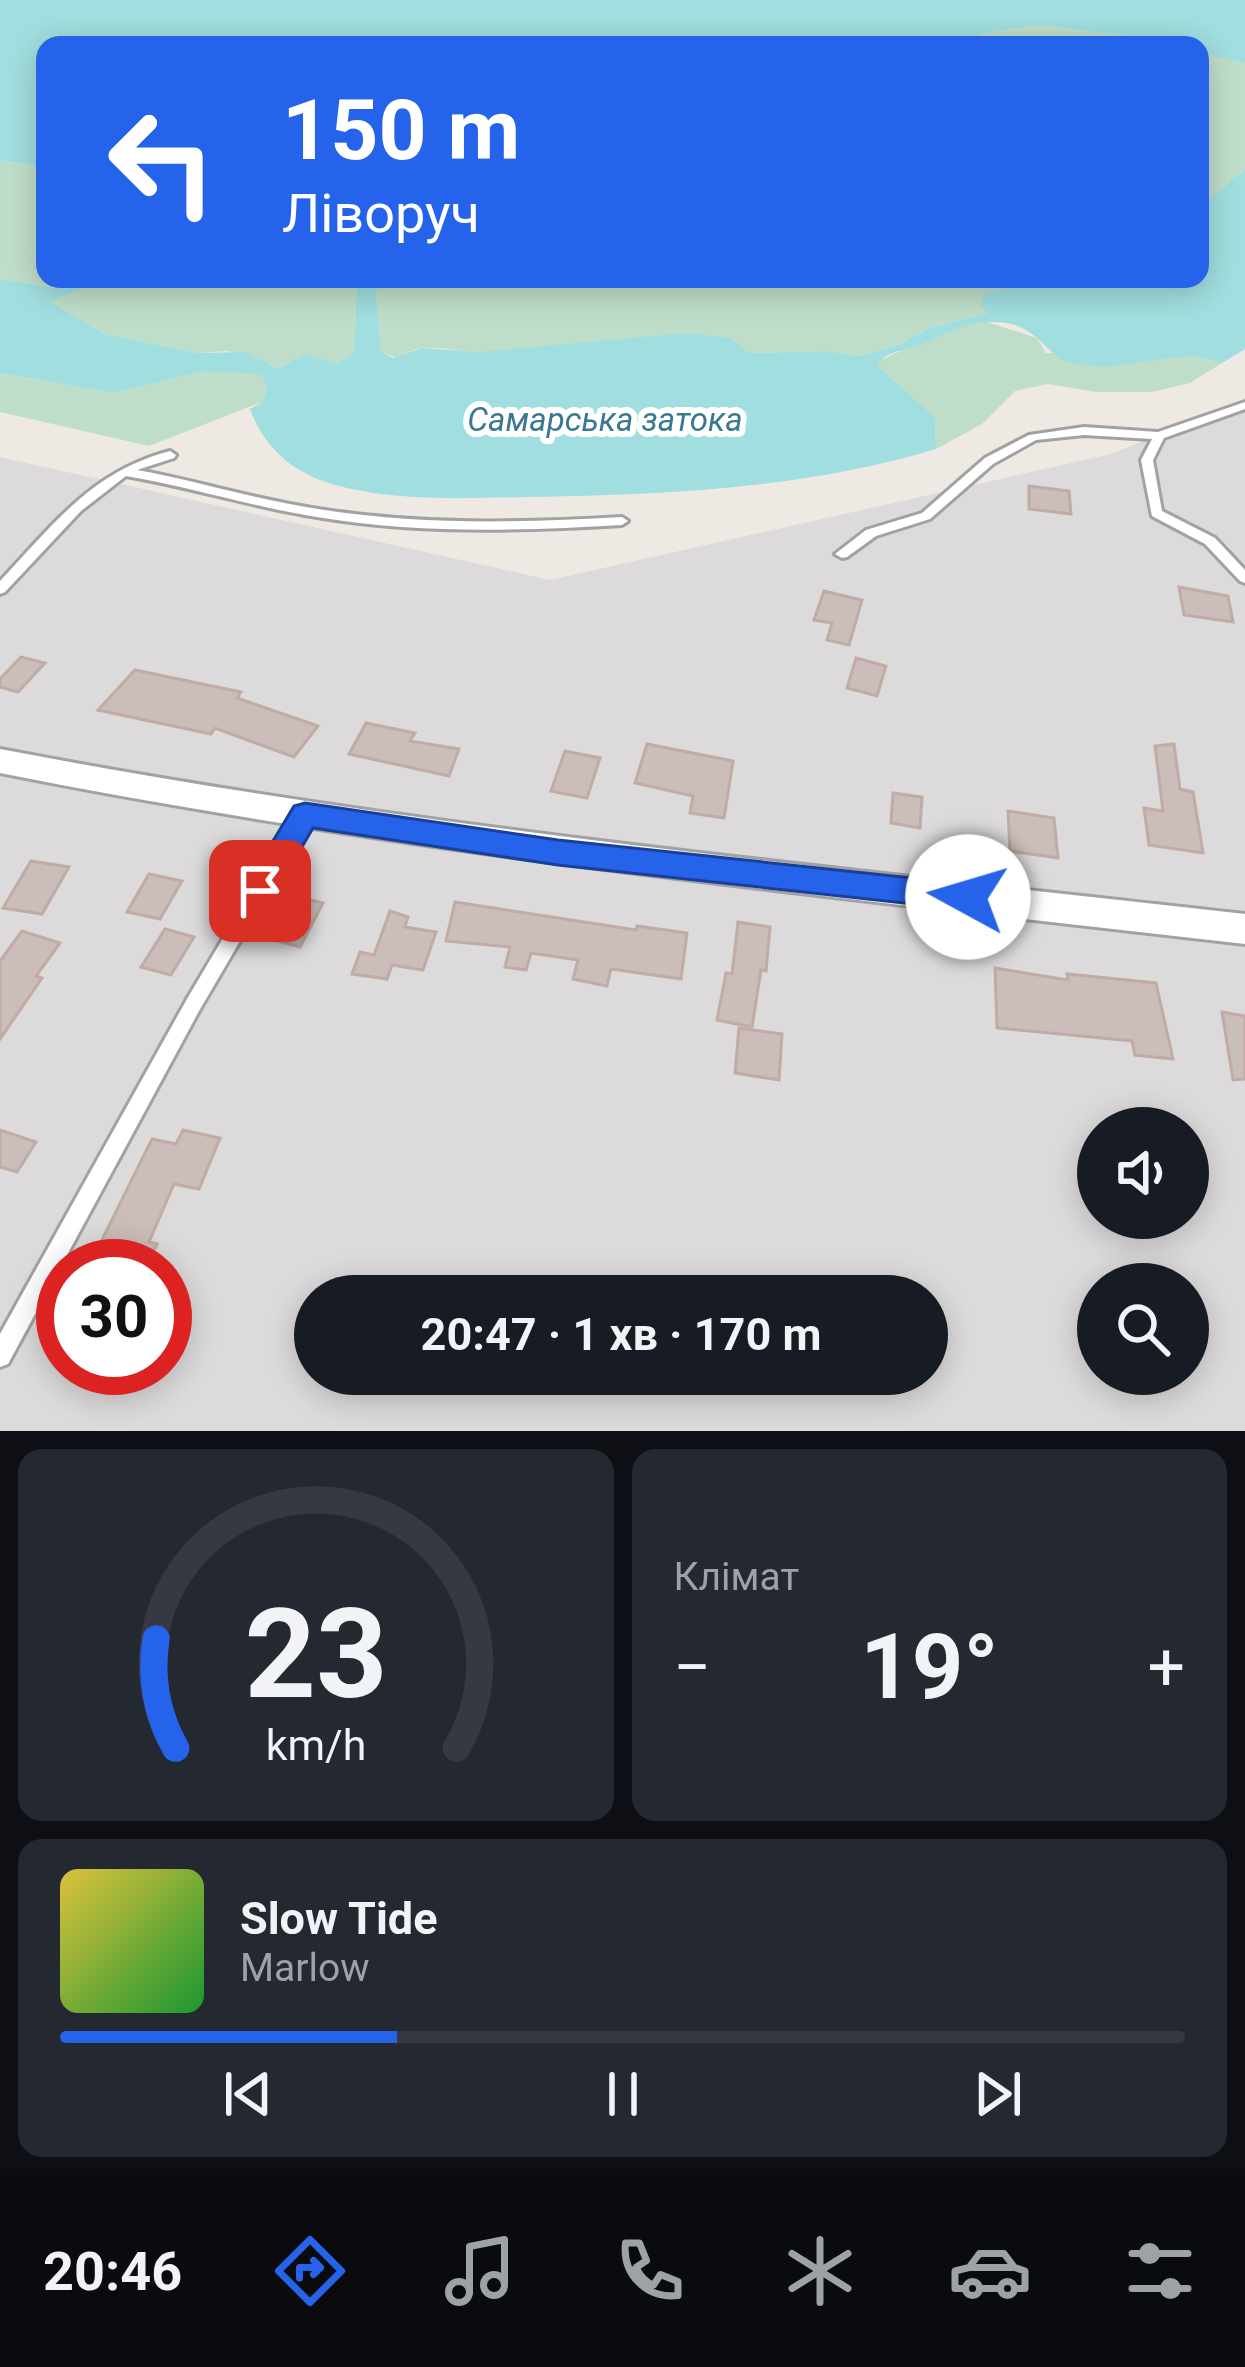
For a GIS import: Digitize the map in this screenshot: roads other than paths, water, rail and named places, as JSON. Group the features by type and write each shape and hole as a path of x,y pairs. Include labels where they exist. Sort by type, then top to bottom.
{"street":[{"path":"0,761 152,794 558,853 1245,929"}],"lane":[{"path":"842,554 871,533 926,516 988,460 1033,437 1084,431 1159,436 1245,405"},
{"path":"1159,436 1147,460 1156,513 1210,541 1245,578"},
{"path":"0,589 77,508 125,472 170,455"},
{"path":"125,472 253,501 378,522 440,526 622,521"},
{"path":"0,1356 193,1005 305,814"}],"water":[{"path":"0,0 1245,0 1245,63 1209,55 1209,36 1128,36 1039,25 979,36 36,36 36,165 0,161"},
{"name":"Самарська затока","path":"1245,169 1245,349 1222,363 1175,357 1093,366 1061,359 1024,329 1010,324 965,326 880,361 879,367 935,417 936,449 784,481 630,494 455,498 383,494 320,480 282,457 263,436 250,409 262,402 267,387 261,374 205,371 114,393 0,373 0,279 36,288 82,288 50,302 105,334 198,353 247,352 277,369 306,354 336,364 354,353 357,288 376,288 381,352 393,358 422,348 479,352 687,333 731,338 749,353 826,351 861,356 903,343 928,328 987,313 980,302 986,293 1006,288 1209,288 1209,199"}]}
